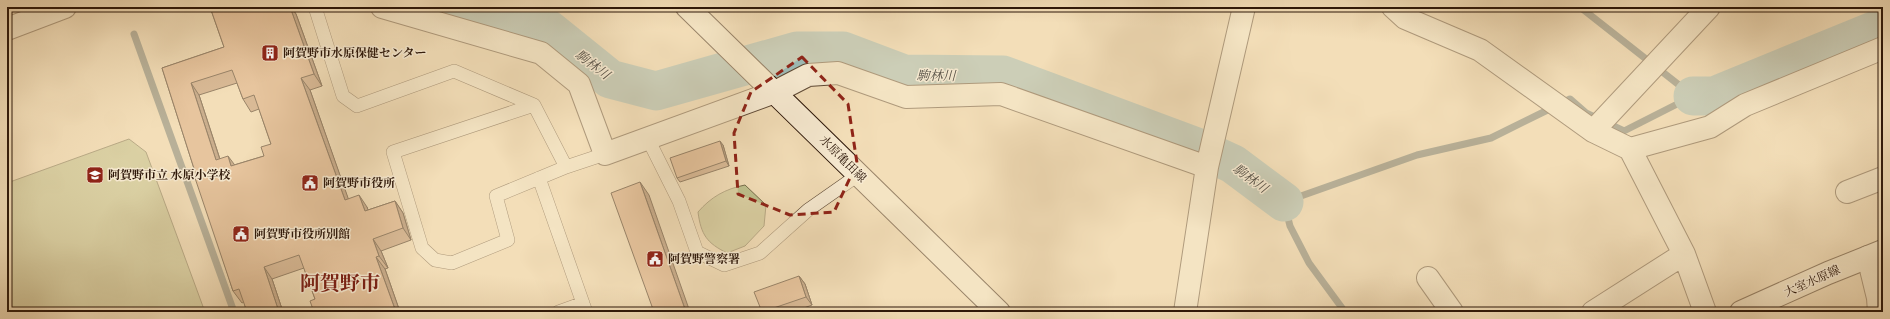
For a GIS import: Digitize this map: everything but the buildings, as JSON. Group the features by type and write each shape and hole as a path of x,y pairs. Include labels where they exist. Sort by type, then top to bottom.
{"street":[{"path":"7,29 65,7"},
{"path":"382,7 540,53 579,84 605,154 648,139 769,86 808,75 838,73 906,97 1001,94 1207,167"},
{"name":"水原亀田線","path":"687,7 999,312"},
{"path":"1185,312 1207,167 1244,7"},
{"path":"1393,7 1405,18 1480,50 1593,130 1630,149 1684,254 1705,312"},
{"path":"1593,130 1709,7"},
{"path":"1630,149 1710,127 1745,105 1883,48"},
{"path":"1847,192 1883,178"},
{"path":"1593,312 1684,254"},
{"path":"1875,254 1879,312"},
{"name":"大室水原線","path":"1741,312 1828,273 1875,254"},
{"path":"1428,278 1452,312"}],"lane":[{"path":"315,7 343,96 357,106 454,71 534,105 566,167"},
{"path":"534,105 393,152 422,248 435,260 452,263 508,240 496,196 566,167 605,154"},
{"path":"648,139 679,200 697,252 724,265 760,254 808,210 858,175"},
{"path":"539,178 585,308 558,312"}],"highlighted area":[{"path":"802,57 848,104 857,163 834,212 790,215 738,194 734,133 751,92"}],"green space":[{"path":"129,139 146,152 205,312 7,312 7,183"},
{"path":"745,185 766,205 764,226 745,246 727,253 714,246 706,237 701,227 698,212 719,194"}],"waterway":[{"name":"駒林川","path":"463,7 548,29 610,79 656,91 797,51 843,51 904,74 1003,75 1194,146 1233,164 1284,202"},
{"path":"1345,312 1309,263 1290,226 1284,202 1417,155 1491,138 1570,99 1586,113 1624,131 1693,96 1580,7"},
{"path":"1693,96 1714,96 1883,27"},
{"path":"134,34 234,312"}],"place":[{"name":"阿賀野市水原保健センター","path":"270,53"},
{"name":"阿賀野市立 水原小学校","path":"95,175"},
{"name":"阿賀野市役所","path":"310,183"},
{"name":"阿賀野市役所別館","path":"241,234"},
{"name":"阿賀野警察署","path":"655,259"}],"district":[{"name":"阿賀野市","path":"340,283"}]}
